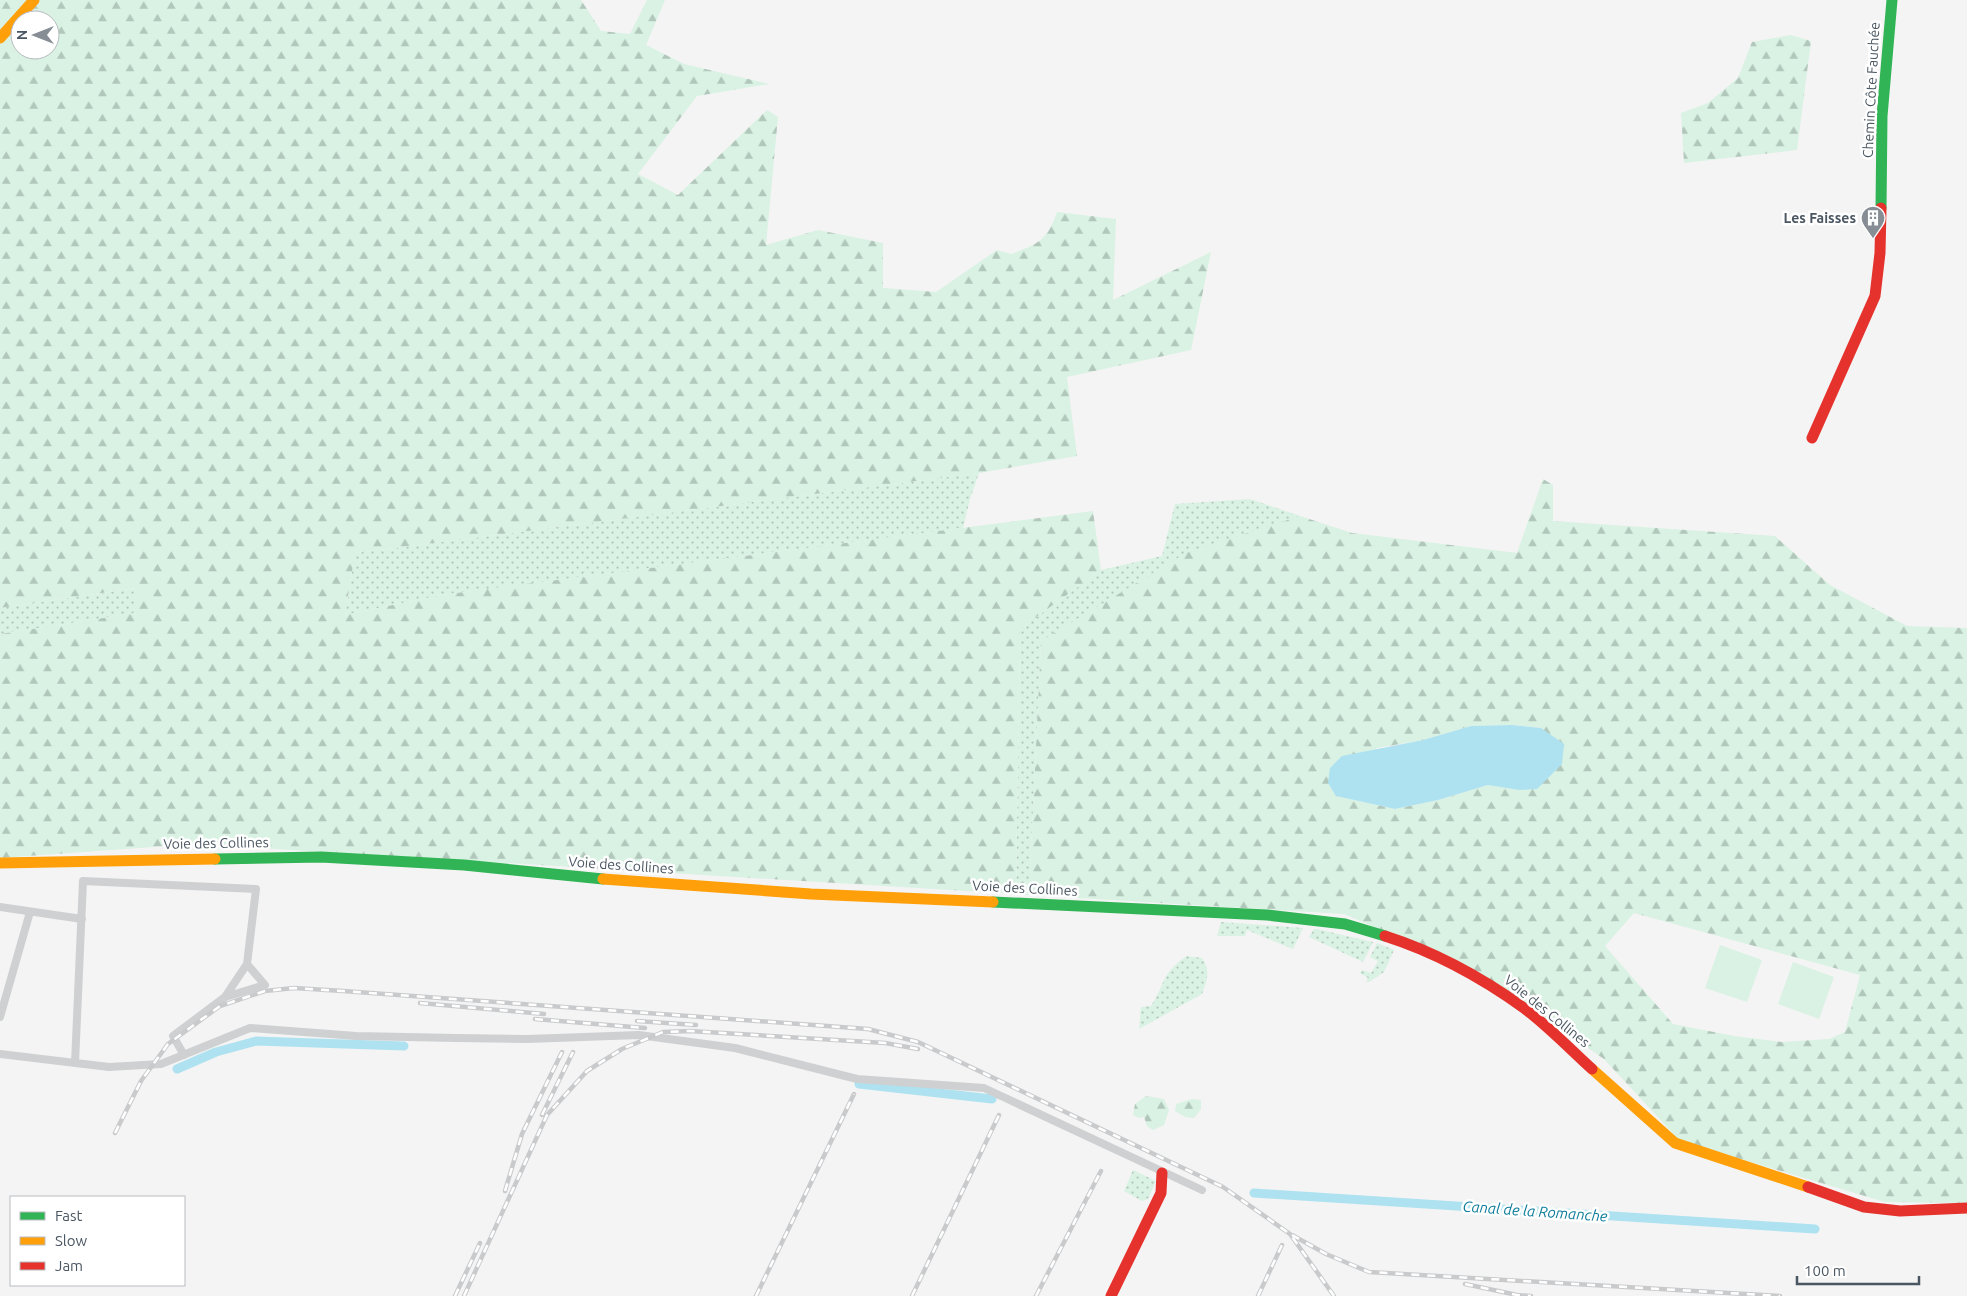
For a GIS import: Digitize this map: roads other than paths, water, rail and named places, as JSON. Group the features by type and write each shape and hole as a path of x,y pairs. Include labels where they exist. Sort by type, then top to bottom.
{"street":[{"path":"0,38 34,0"},
{"name":"Chemin Côte Fauchée","path":"1812,438 1875,296 1880,253 1882,116 1892,0"},
{"name":"Voie des Collines","path":"0,863 321,857 464,865 574,877 811,894 1266,915 1345,924 1407,943 1472,972 1526,1009 1675,1144 1784,1178 1864,1207 1900,1210 1967,1208"},
{"path":"76,1063 83,881 256,889 247,964 224,997 173,1036 184,1055"},
{"path":"0,908 82,919"},
{"path":"0,1017 30,912"},
{"path":"224,997 266,985 247,964"},
{"path":"0,1054 109,1067 161,1064 250,1028 356,1036 465,1038 527,1039 639,1035 735,1048 857,1079 984,1088 1162,1173 1202,1190"},
{"path":"1111,1296 1161,1193 1162,1173"}],"water":[{"path":"1512,725 1541,728 1564,744 1562,764 1537,789 1519,790 1488,785 1438,800 1395,809 1336,796 1328,783 1330,768 1342,756 1423,740 1471,726"}],"waterway":[{"name":"Canal de la Romanche","path":"177,1069 216,1052 256,1041 404,1046"},
{"name":"Canal de la Romanche","path":"859,1084 992,1099"},
{"name":"Canal de la Romanche","path":"1254,1193 1815,1229"}],"railway":[{"path":"115,1133 141,1081 168,1044 220,1006 265,991 294,988 343,991 868,1029 918,1042 1223,1187 1290,1234 1334,1296"},
{"path":"420,1003 544,1014"},
{"path":"535,1019 645,1028"},
{"path":"637,1021 696,1025"},
{"path":"464,1296 547,1115 587,1071 622,1049 663,1032 690,1031 885,1043 918,1049"},
{"path":"505,1191 522,1134 562,1052"},
{"path":"542,1115 573,1052"},
{"path":"756,1296 854,1094"},
{"path":"912,1296 999,1115"},
{"path":"1036,1296 1101,1171"},
{"path":"1292,1235 1326,1254 1369,1272 1780,1296"},
{"path":"455,1296 480,1243"},
{"path":"1258,1296 1282,1245"},
{"path":"1465,1284 1517,1295 1531,1296"}],"place":[{"name":"Les Faisses","path":"1873,239"}]}
